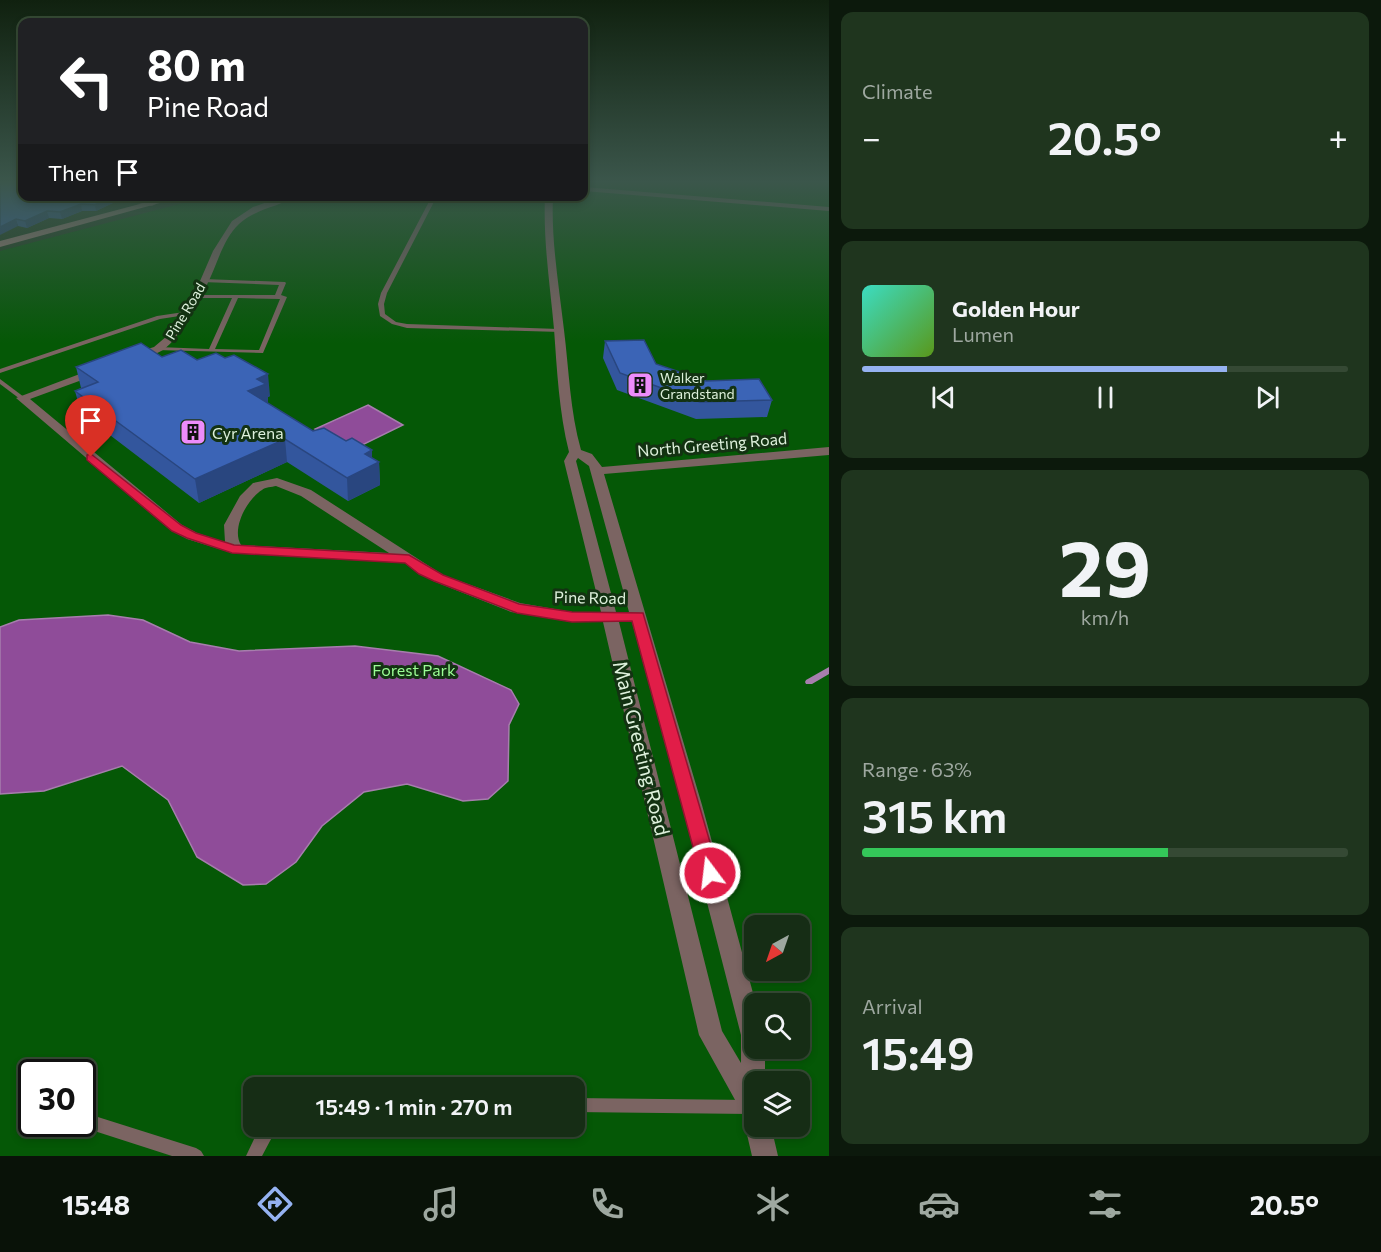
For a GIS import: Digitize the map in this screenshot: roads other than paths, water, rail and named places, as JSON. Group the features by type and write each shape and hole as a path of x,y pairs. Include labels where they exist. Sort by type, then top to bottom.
{"street":[{"path":"0,244 35,235"},
{"name":"Pine Road","path":"125,360 158,349 171,338 184,314 198,296 217,251 227,235"},
{"name":"Main Greeting Road","path":"550,235 569,429 575,452 570,461 711,1035 744,1096"},
{"path":"22,398 105,368"},
{"path":"22,398 177,528 192,536 232,549 409,559"},
{"name":"North Greeting Road","path":"597,471 829,451"},
{"path":"575,452 592,460 597,471"},
{"name":"Main Greeting Road","path":"597,471 753,1035 754,1071"},
{"name":"Pine Road","path":"232,549 234,545 230,539 230,532 241,505 258,486 276,482 306,493 424,571 517,608 558,616 638,616"},
{"name":"Main Greeting Road","path":"760,1137 765,1156"}],"lane":[{"path":"415,235 382,299 381,311 385,318 407,326 559,331"},
{"path":"204,281 283,283 277,297"},
{"path":"158,349 261,352 284,297 198,296"},
{"path":"211,351 236,296"},
{"path":"0,371 159,317 184,314"},
{"path":"0,381 22,398"},
{"path":"585,1106 744,1115"},
{"path":"96,1124 196,1156"},
{"path":"254,1156 263,1137"}],"waterway":[{"path":"809,682 829,670"}],"place":[{"name":"Walker Grandstand","path":"640,385"},
{"name":"Cyr Arena","path":"193,432"}],"park label":[{"name":"Forest Park","path":"414,669"}]}
